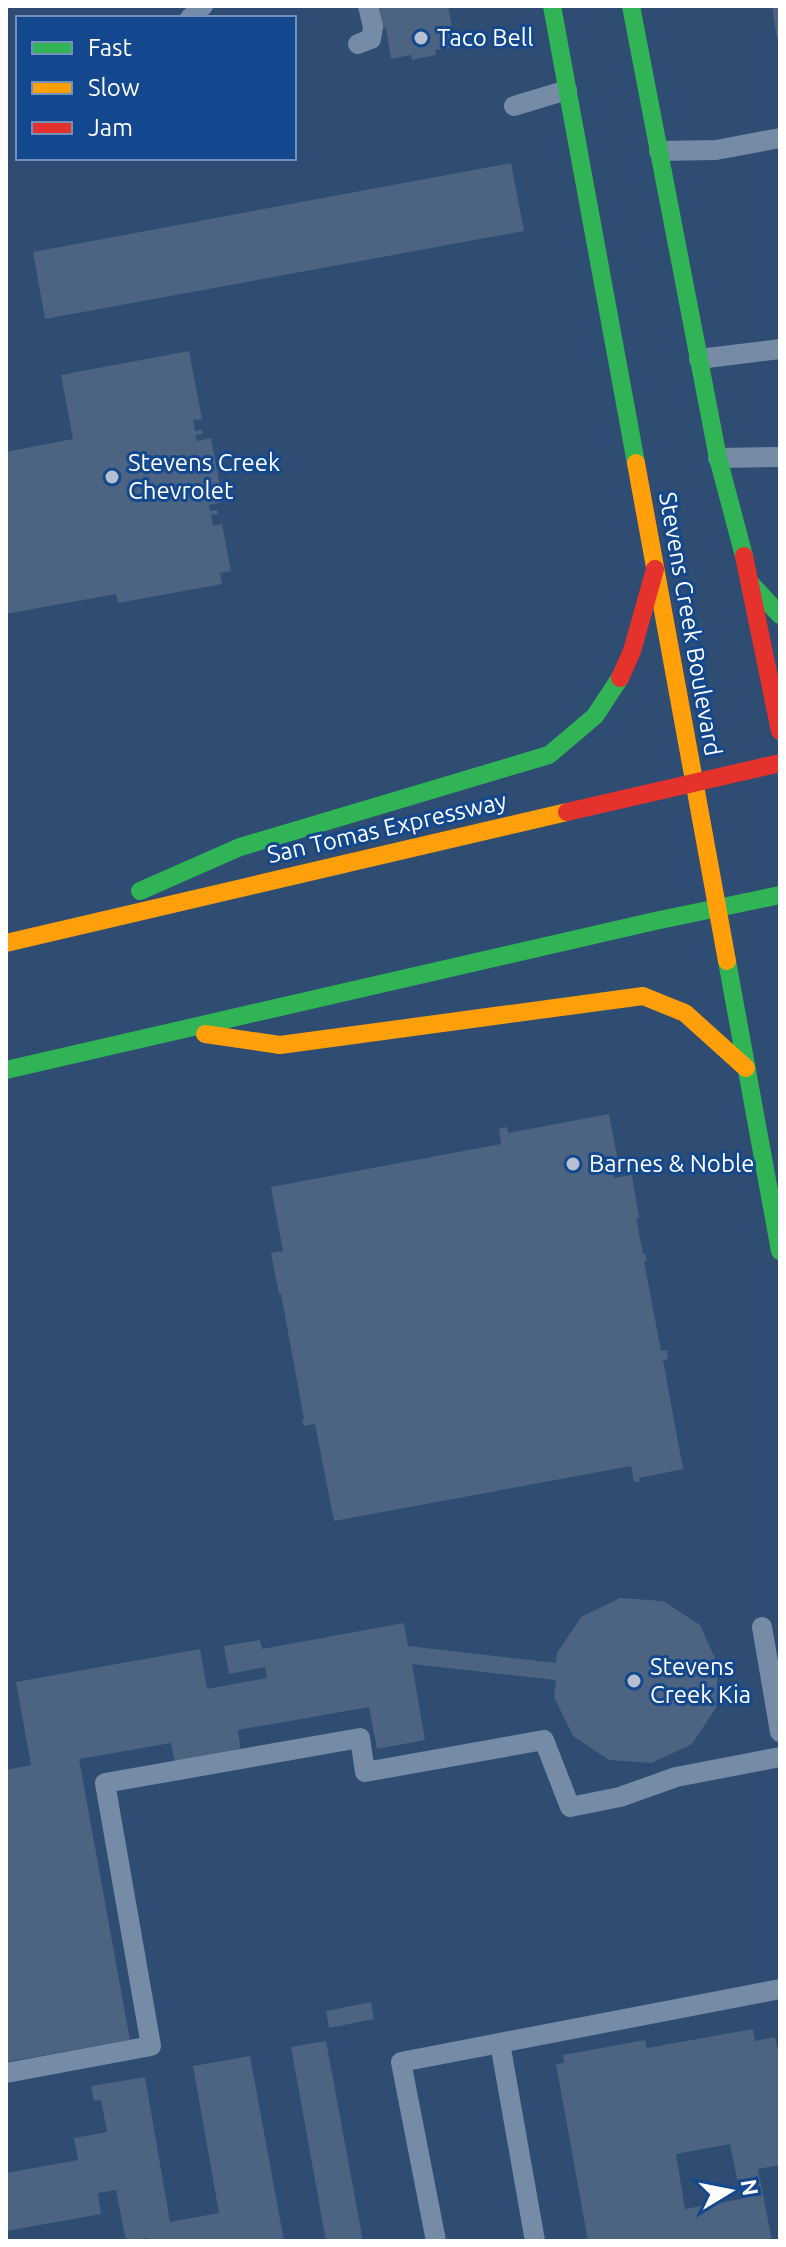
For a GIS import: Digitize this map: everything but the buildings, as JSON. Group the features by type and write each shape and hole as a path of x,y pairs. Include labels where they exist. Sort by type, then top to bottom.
{"main road":[{"name":"Stevens Creek Boulevard","path":"552,6 780,1251"},
{"path":"631,6 718,458 751,584 780,731"},
{"path":"79,926 148,886 240,847 549,755 578,736 607,704 621,680 655,569"},
{"path":"751,584 780,615"},
{"name":"San Tomas Expressway","path":"6,943 780,763"},
{"path":"6,1070 780,895"},
{"path":"183,1031 280,1045 643,996 685,1013 746,1068"}],"lane":[{"path":"358,44 371,39 373,27 368,6"},
{"path":"514,106 567,90"},
{"path":"659,151 716,150 780,138"},
{"path":"699,359 780,349"},
{"path":"718,458 780,457"},
{"path":"762,1627 780,1732"},
{"path":"6,2073 151,2046 105,1783 360,1738 365,1772 544,1740 570,1807 620,1797 676,1777 780,1757"},
{"path":"436,2241 401,2062 780,1989"},
{"path":"500,2043 535,2241"}],"traffic: fast":[{"path":"552,6 636,463"},
{"path":"631,6 718,458 744,556"},
{"path":"751,584 780,615"},
{"path":"140,891 240,847 549,755 595,716 620,678"},
{"path":"6,1070 780,895"},
{"path":"727,961 780,1251"}],"traffic: slow":[{"path":"636,463 727,961"},
{"path":"6,943 567,812"},
{"path":"205,1034 280,1045 643,996 685,1013 746,1068"}],"traffic: jam":[{"path":"744,556 780,731"},
{"path":"620,678 632,651 655,569"},
{"path":"567,812 780,763"}],"place":[{"name":"Taco Bell","path":"421,38"},
{"name":"Stevens Creek Chevrolet","path":"112,477"},
{"name":"Barnes & Noble","path":"573,1164"},
{"name":"Stevens Creek Kia","path":"634,1681"}]}
